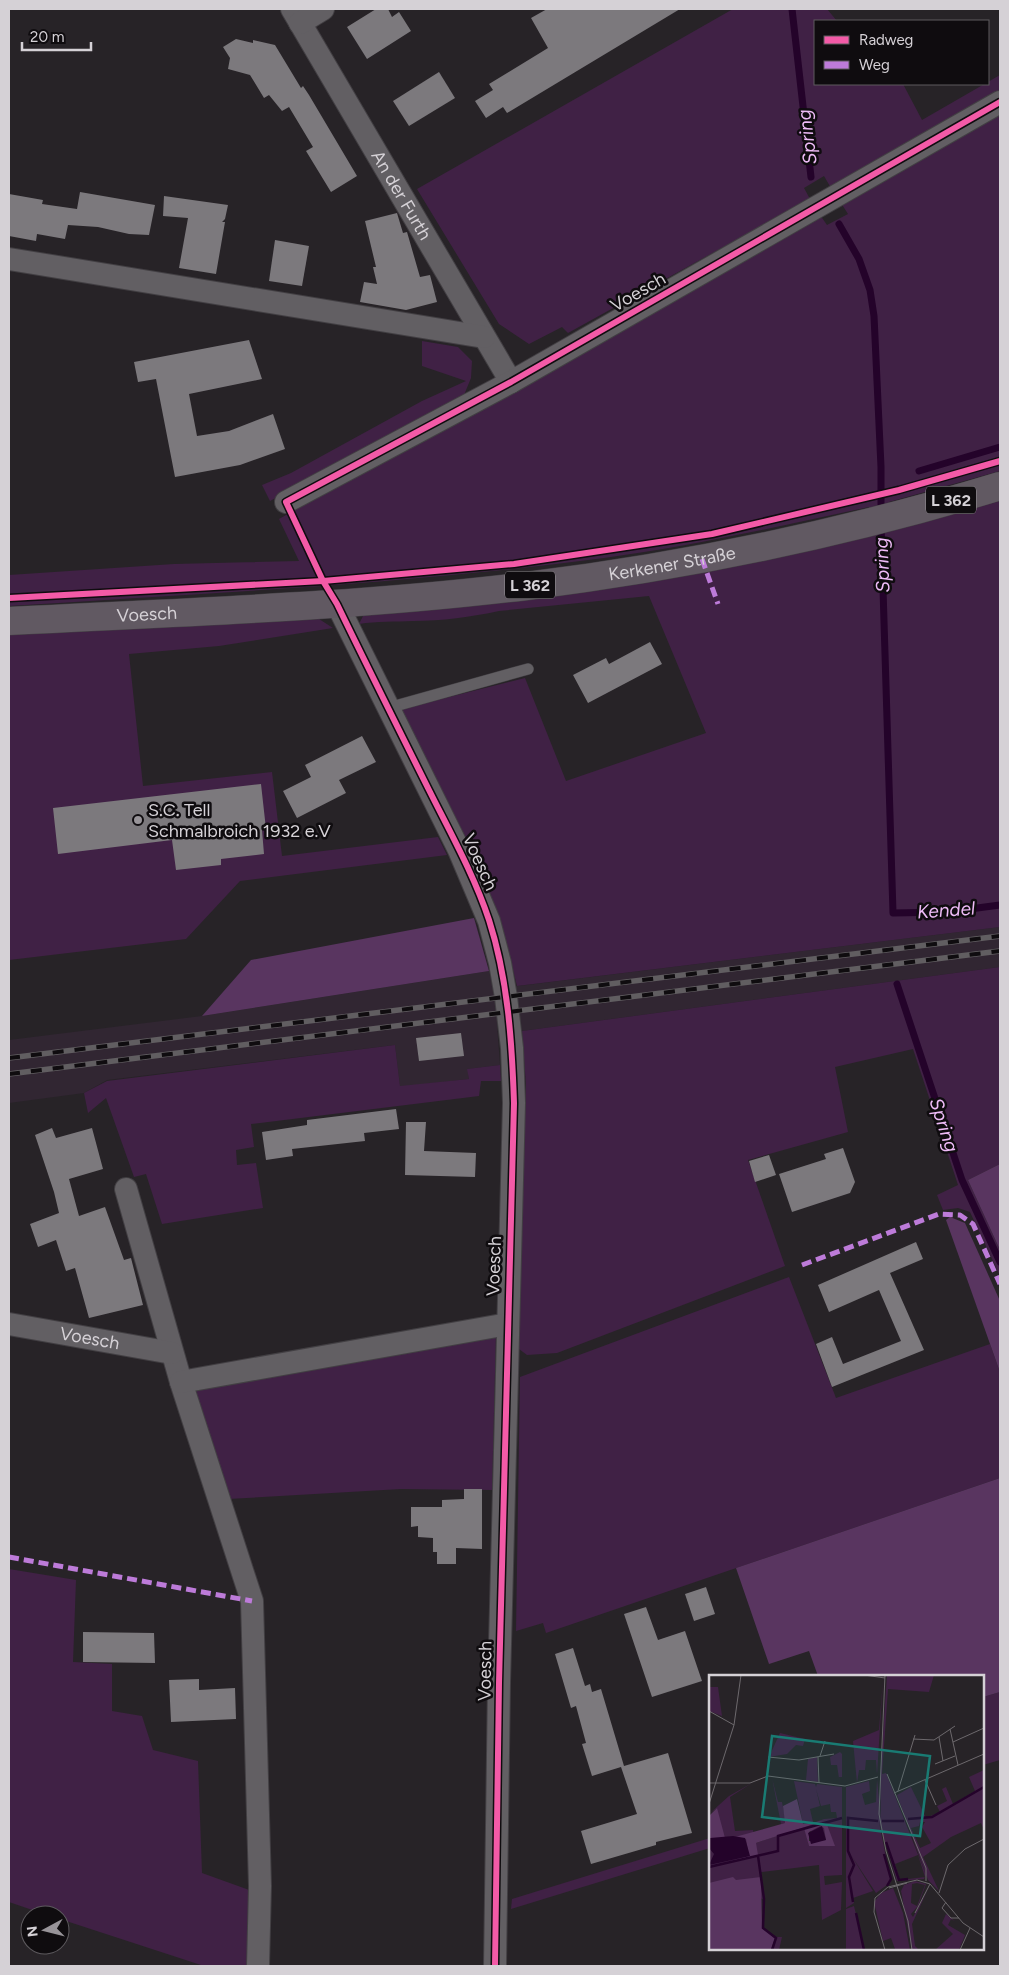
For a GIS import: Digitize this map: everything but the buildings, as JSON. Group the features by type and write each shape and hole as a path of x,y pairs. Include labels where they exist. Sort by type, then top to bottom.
{"main road":[{"name":"Kerkener Straße","path":"337,604 526,586 639,570 722,555 863,524 1000,486"},
{"name":"Voesch","path":"9,621 337,604"}],"street":[{"path":"296,16 323,9"},
{"name":"An der Furth","path":"296,16 511,382"},
{"name":"Voesch","path":"286,502 511,382 1000,102"},
{"path":"9,259 484,337"},
{"name":"Voesch","path":"337,604 459,850 480,898 489,921 500,963 509,1022 514,1103 494,1966"},
{"path":"126,1189 180,1382 252,1601 260,1886 258,1966"},
{"name":"Voesch","path":"9,1324 172,1353"},
{"path":"180,1382 508,1324"}],"lane":[{"path":"388,708 528,669"}],"shaded area":[{"path":"733,9 827,9 836,20 814,20 814,85 904,85 922,120 983,85 989,85 989,81 1000,75 1000,91 831,188 824,176 804,188 810,199 568,333 562,327 529,344 499,324 417,189"},
{"path":"1000,112 1000,471 889,502 888,529 1000,499 1000,927 517,986 505,938 401,709 525,678 566,781 706,733 649,596 499,611 467,617 359,624 366,610 870,534 869,507 671,548 530,567 307,587 9,606 9,575 174,564 299,561 279,519 820,215 827,225 848,214 841,203"},
{"path":"422,341 458,347 472,361 471,378 464,395 270,501 262,485 291,473 422,401 466,381 422,366"},
{"path":"319,619 333,628 219,646 129,654 143,786 272,772 282,856 438,837 447,855 240,881 186,939 9,960 9,634"},
{"path":"474,918 489,971 202,1016 251,960"},
{"path":"1000,927 1000,967 522,1031 521,1022 497,1024 500,1065 468,1069 469,1079 400,1087 395,1045 107,1080 84,1093 9,1103 9,1040 202,1016 489,971 493,989"},
{"path":"1000,967 1000,1164 968,1180 1000,1250 1000,1276 970,1212 958,1208 943,1210 937,1195 958,1185 913,1049 835,1067 848,1132 748,1160 785,1266 557,1353 527,1355 519,1349 521,1194 526,1085 522,1031"},
{"path":"395,1045 400,1086 469,1079 467,1069 500,1065 501,1081 481,1081 479,1096 251,1124 254,1147 236,1150 237,1165 256,1163 263,1208 162,1224 146,1174 134,1177 106,1098 88,1113 84,1093 107,1081"},
{"path":"1000,1164 1000,1250 968,1180"},
{"path":"950,1217 965,1223 1000,1301 1000,1372 946,1220"},
{"path":"789,1277 836,1398 990,1344 1000,1372 1000,1478 546,1633 543,1623 516,1631 520,1377"},
{"path":"496,1333 492,1490 401,1489 228,1499 191,1387"},
{"path":"1000,1478 1000,1692 984,1697 984,1675 818,1675 809,1651 769,1664 736,1568"},
{"path":"9,1569 76,1580 73,1662 112,1664 112,1711 142,1716 153,1750 198,1761 202,1873 252,1891 253,1966 204,1966 70,1922 70,1905 20,1906 9,1902"},
{"path":"1000,1692 1000,1760 984,1765 984,1697"},
{"path":"709,1838 709,1848 511,1909 512,1899"}],"waterway":[{"name":"Spring","path":"792,9 811,177"},
{"name":"Spring","path":"839,224 859,259 870,290 874,316 881,467 881,513"},
{"path":"919,471 1000,447"},
{"name":"Spring","path":"881,524 893,913 947,912 1000,905"},
{"name":"Spring","path":"897,984 962,1180 1000,1262"}],"railway":[{"path":"9,1058 1000,936"},
{"path":"9,1074 1000,951"}],"marked path":[{"path":"702,559 718,604"},
{"path":"802,1265 939,1214 960,1215 973,1224 1000,1284"},
{"path":"9,1557 252,1601"}],"cycle path":[{"path":"495,1966 499,1683 514,1103 512,1057 505,988 489,920 469,870 337,604 323,581 286,502 511,382 1000,102"},
{"path":"9,598 323,581 514,564 712,534 899,490 1000,461"}],"place":[{"name":"S.C. Tell Schmalbroich 1932 e.V","path":"138,820"}],"water label":[{"name":"Kendel","path":"946,910"}]}
